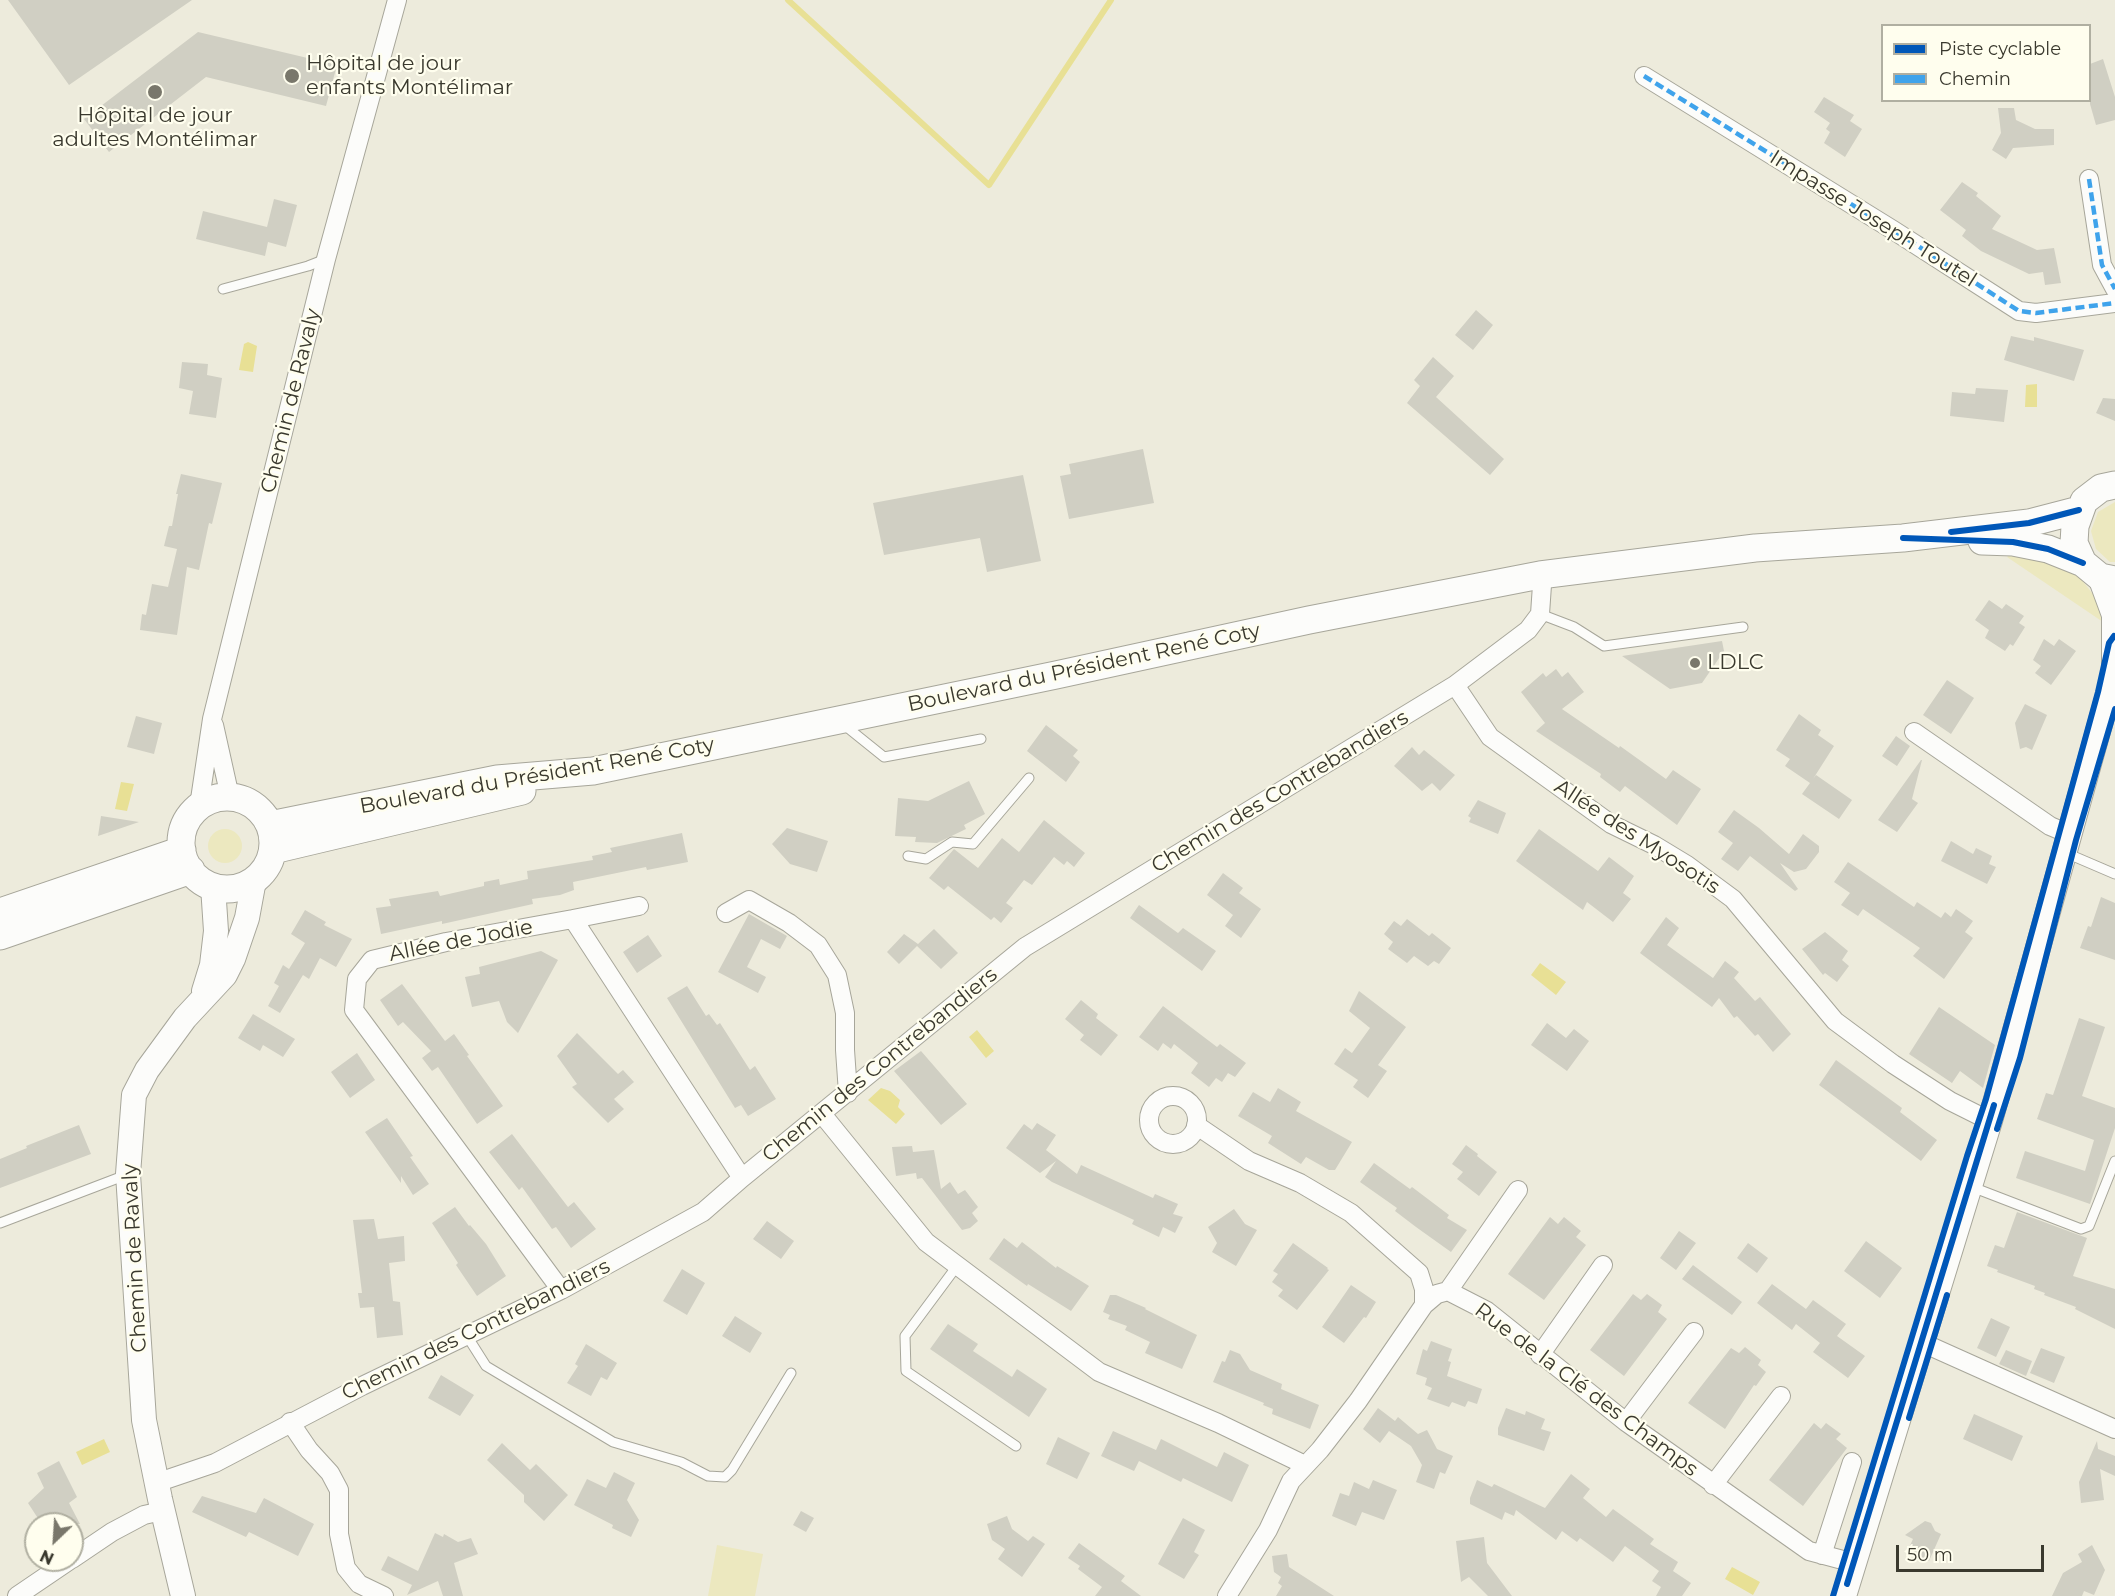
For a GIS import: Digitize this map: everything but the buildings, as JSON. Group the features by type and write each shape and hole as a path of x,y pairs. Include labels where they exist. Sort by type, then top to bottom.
{"main road":[{"path":"2100,573 2074,543 2075,526 2084,501 2101,488 2115,485"},
{"name":"Boulevard du Président René Coty","path":"272,837 321,837 499,797 593,771 1310,620 1540,575 1755,548 1903,538 2029,523 2079,510"},
{"name":"Boulevard du Président René Coty","path":"1903,538 2013,542 2048,549 2100,573"},
{"path":"230,797 240,798 258,808 272,837 267,867 254,880 234,888 213,886 204,882 186,860 183,830 192,813 199,806 209,801 230,797"},
{"path":"0,912 186,860"},
{"path":"0,936 186,860"}],"street":[{"name":"Chemin de Ravaly","path":"199,806 213,719 326,259 397,0"},
{"name":"Impasse Joseph Toutel","path":"1644,76 2019,311 2036,313 2115,303"},
{"path":"2089,179 2103,265 2115,289"},
{"path":"1844,1596 1990,1121 2114,673 2114,615 2100,573"},
{"path":"1540,575 1542,585 1540,614"},
{"name":"Chemin des Contrebandiers","path":"156,1483 215,1463 290,1422 561,1290 703,1212 1025,947 1455,685 1528,630 1540,614"},
{"name":"Allée des Myosotis","path":"1455,685 1490,737 1611,824 1654,845 1687,865 1733,900 1835,1021 1922,1083 1950,1101 1990,1121"},
{"path":"213,719 230,797"},
{"path":"1914,732 2050,826 2067,843"},
{"name":"Chemin de Ravaly","path":"183,1596 162,1511 144,1420 128,1174 134,1095 147,1070 201,999 225,975 247,918 254,880"},
{"path":"201,999 212,965 216,931 213,886"},
{"path":"726,914 749,900 789,923 818,945 837,975 845,1014 848,1093"},
{"name":"Allée de Jodie","path":"561,1290 354,1010 357,979 372,960 446,942 639,906"},
{"path":"573,919 742,1179"},
{"path":"822,1114 926,1242 1099,1372 1218,1423 1305,1465"},
{"path":"1196,1125 1249,1161 1300,1184 1351,1213 1419,1274 1424,1289 1424,1305"},
{"path":"1227,1596 1268,1530 1291,1481 1320,1450 1358,1401 1424,1305 1437,1294 1448,1291 1518,1190"},
{"path":"1540,1355 1604,1265"},
{"name":"Rue de la Clé des Champs","path":"1448,1291 1487,1311 1626,1422 1809,1551 1854,1563"},
{"path":"1626,1422 1694,1332"},
{"path":"1923,1343 2115,1429"},
{"path":"1713,1485 1781,1396"},
{"path":"290,1422 309,1450 330,1473 339,1490 339,1534 346,1568 359,1584 384,1596"},
{"path":"1822,1555 1852,1462"},
{"path":"84,1550 144,1515 162,1511"},
{"path":"17,1596 52,1572"}],"lane":[{"path":"223,289 326,259"},
{"path":"1540,614 1574,627 1604,646 1743,627"},
{"path":"839,721 884,757 981,739"},
{"path":"908,856 926,859 952,842 973,844 1029,778"},
{"path":"2067,843 2115,874"},
{"path":"1970,1186 2081,1228 2089,1226 2115,1161"},
{"path":"0,1223 128,1174"},
{"path":"957,1266 905,1336 906,1371 1016,1446"},
{"path":"467,1336 486,1366 613,1442 681,1462 708,1476 725,1477 732,1470 791,1373"}],"shaded area":[{"path":"248,342 257,346 253,372 239,370 244,344"},
{"path":"2037,384 2037,407 2025,407 2026,385"},
{"path":"2115,502 2115,562 2110,562 2096,549 2091,531 2098,512"},
{"path":"2014,550 2055,560 2081,579 2100,603 2103,622 2007,557"},
{"path":"121,782 134,784 127,811 115,809"},
{"path":"225,829 237,834 242,846 237,858 225,863 213,858 208,846 213,834"},
{"path":"1540,963 1566,982 1556,995 1531,975"},
{"path":"977,1030 994,1051 986,1058 969,1037"},
{"path":"881,1088 890,1091 900,1100 898,1107 905,1114 896,1124 868,1100"},
{"path":"104,1439 110,1452 82,1465 76,1452"},
{"path":"717,1545 763,1554 755,1596 708,1596"},
{"path":"1732,1567 1760,1582 1753,1595 1725,1579"}],"waterway":[{"path":"788,0 989,185 1111,0"}],"marked path":[{"path":"1644,76 2019,311 2036,313 2115,303"},
{"path":"2089,179 2102,265 2115,289"}],"cycle path":[{"path":"1951,532 2029,523 2079,510"},
{"path":"1903,538 2013,542 2048,549 2083,563"},
{"path":"1833,1596 1986,1099 2098,692 2109,643 2114,636"},
{"path":"1997,1129 2020,1058 2076,840 2115,709"},
{"path":"1847,1584 1994,1105"},
{"path":"1909,1418 1947,1295"}],"place":[{"name":"Hôpital de jour enfants Montélimar","path":"292,76"},
{"name":"Hôpital de jour adultes Montélimar","path":"155,92"},
{"name":"LDLC","path":"1695,663"}]}
